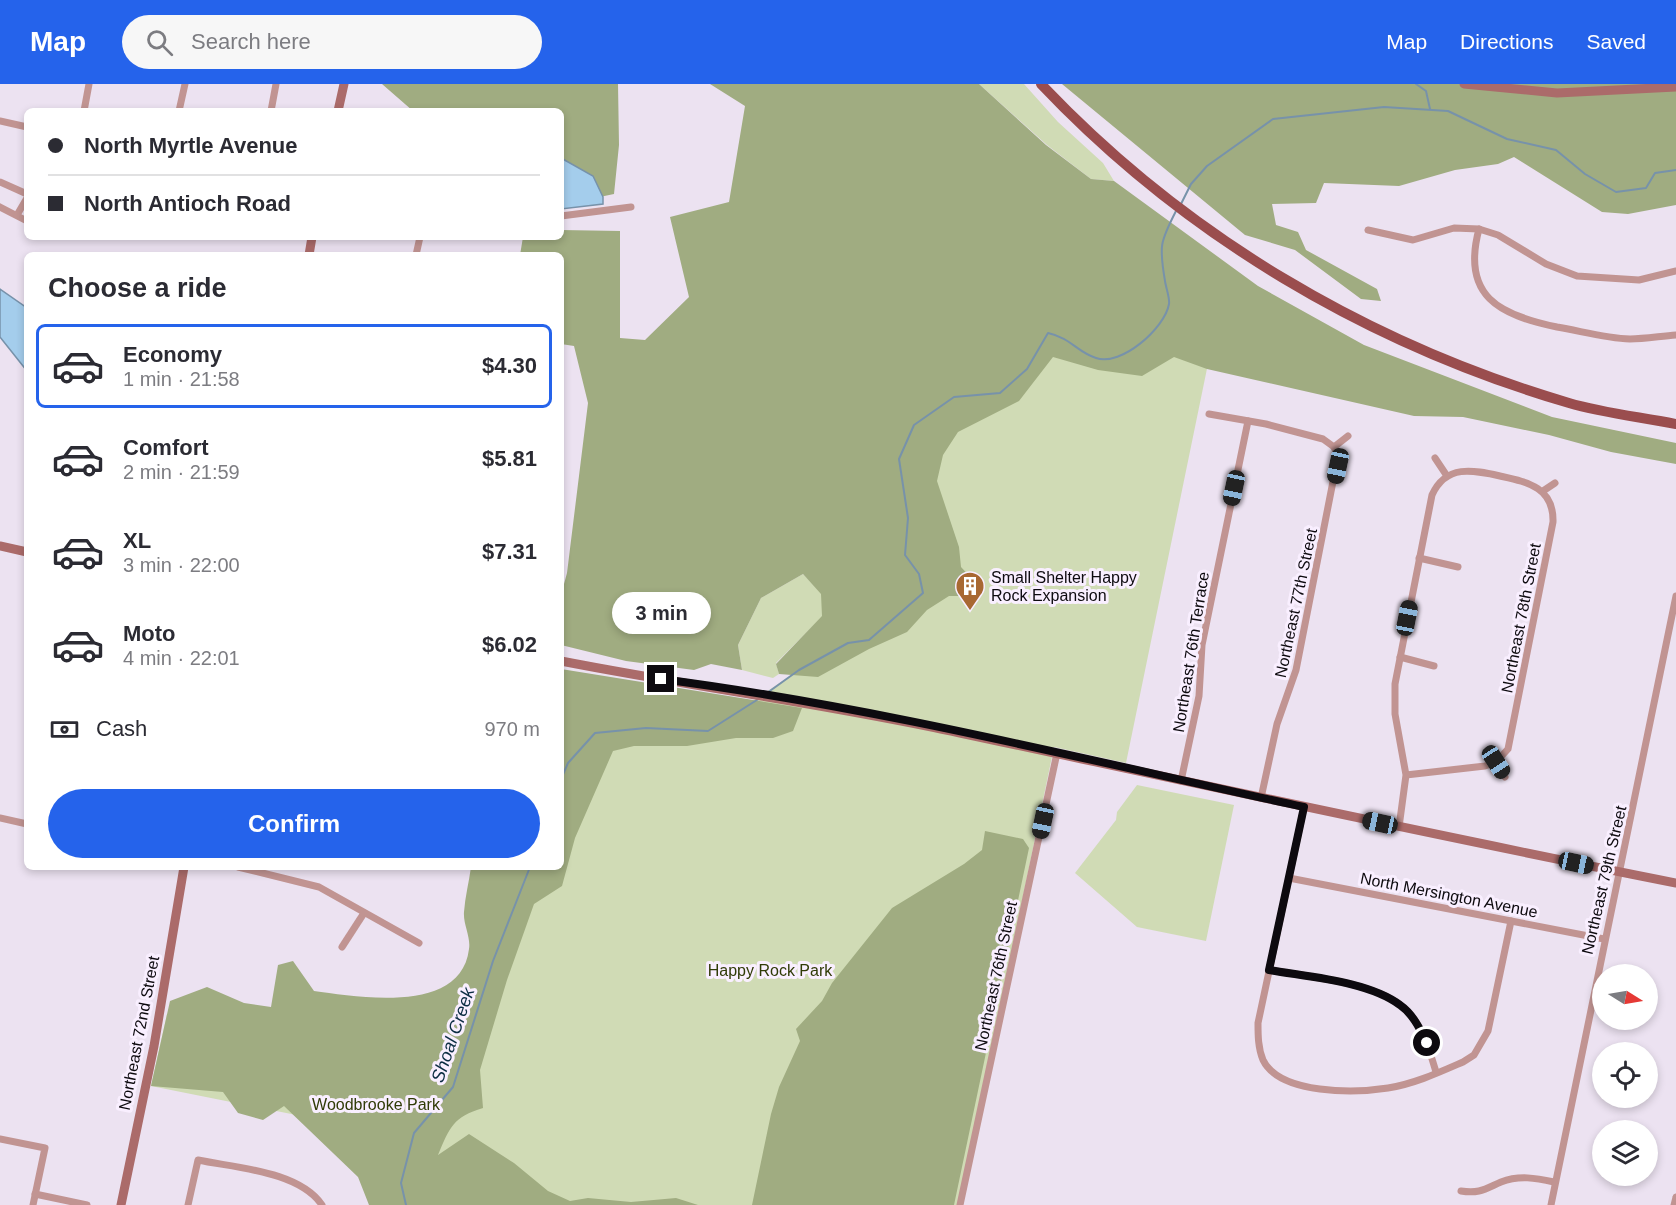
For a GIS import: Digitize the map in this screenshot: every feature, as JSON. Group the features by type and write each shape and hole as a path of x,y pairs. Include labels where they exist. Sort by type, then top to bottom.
{"main road":[{"path":"1041,84 1138,177 1238,251 1320,300 1396,340 1466,368 1571,403 1676,424"}],"street":[{"path":"85,108 89,84"},
{"path":"180,108 185,84"},
{"path":"272,108 276,84"},
{"path":"339,108 344,84"},
{"path":"1464,84 1557,93 1676,87"},
{"path":"0,121 24,126"},
{"path":"1,183 24,194"},
{"path":"16,215 24,201"},
{"path":"0,207 24,219"},
{"path":"564,216 631,207"},
{"path":"1368,230 1413,240 1454,228 1479,229 1498,235 1546,264 1577,276 1639,280 1676,271"},
{"path":"1479,229 1474,257 1477,277 1488,298 1506,313 1533,322 1613,338 1676,335"},
{"path":"1209,414 1323,439 1334,447 1348,436"},
{"name":"Northeast 76th Terrace","path":"1181,781 1199,696 1202,645 1248,421"},
{"name":"Northeast 77th Street","path":"1261,798 1277,724 1296,670 1338,466 1334,447"},
{"path":"1435,458 1447,476"},
{"path":"1399,827 1406,775 1394,696 1432,495 1447,476 1470,469 1531,482 1543,491 1556,483"},
{"name":"Northeast 78th Street","path":"1496,762 1503,756 1512,741 1553,522 1552,507 1543,491"},
{"path":"0,546 24,551"},
{"path":"1419,558 1458,567"},
{"name":"Northeast 79th Street","path":"1551,1205 1676,596"},
{"path":"1400,657 1434,666"},
{"path":"564,662 646,678 788,699 1057,753 1676,884"},
{"name":"Northeast 76th Street","path":"960,1205 1057,753"},
{"path":"1406,775 1485,766 1496,762 1505,777"},
{"path":"1304,807 1258,1023 1264,1061 1282,1079 1333,1090 1388,1088 1463,1062 1480,1046 1488,1031 1511,921"},
{"path":"0,818 24,823"},
{"name":"Northeast 72nd Street","path":"121,1205 154,1046 183,870"},
{"path":"256,870 309,882 419,943"},
{"name":"North Mersington Avenue","path":"1289,878 1604,939"},
{"path":"342,947 364,913"},
{"path":"1269,970 1362,988 1401,1005 1417,1024 1437,1072"},
{"path":"0,1139 45,1148 33,1205"},
{"path":"188,1205 198,1160 290,1179 315,1196 322,1205"},
{"path":"1461,1191 1476,1194 1501,1182 1524,1177 1554,1182"},
{"path":"35,1194 87,1205"},
{"path":"1674,1205 1676,1197"}],"green space":[{"path":"382,84 618,84 619,145 614,194 564,204 564,108 410,108"},
{"path":"710,84 979,84 1046,145 1091,179 1114,181 1258,286 1364,345 1552,417 1676,443 1676,464 1611,452 1549,435 1463,417 1414,416 1207,369 1174,357 1142,376 1098,370 1053,357 1019,401 958,432 943,455 937,481 959,547 961,567 974,581 972,596 949,596 927,610 907,632 869,649 818,677 779,674 776,664 822,616 821,594 803,574 761,598 738,645 742,670 711,664 694,670 626,661 564,646 564,584 588,403 574,346 564,344 564,252 520,252 522,240 564,240 564,230 620,231 620,338 645,340 689,297 670,217 729,202 745,106"},
{"path":"979,84 1024,84 1058,122 1103,163 1114,181 1091,179 1047,145"},
{"path":"1062,84 1676,84 1676,205 1628,214 1602,212 1514,157 1498,164 1455,170 1399,186 1324,183 1316,203 1272,204 1276,225 1298,232 1306,250 1377,289 1381,301 1361,299 1295,250 1245,235"},
{"name":"Happy Rock Park","path":"1225,281 1126,763 1054,747 959,1205 406,1205 331,1122 151,1086 167,1014 457,1070 526,870 564,870 564,855 595,733 708,731 799,670 899,459 1048,333"},
{"path":"803,574 822,594 823,616 776,663 779,674 773,678 742,670 738,645 761,598"},
{"name":"Woodbrooke Park","path":"564,669 802,708 793,731 773,738 736,738 687,746 634,746 613,751 575,838 562,886 534,904 507,980 480,1070 483,1108 465,1115 454,1124 438,1155 469,1134 514,1163 548,1191 570,1201 588,1198 631,1202 676,1198 698,1205 369,1205 358,1177 284,1106 263,1120 238,1113 223,1092 151,1086 170,1001 207,987 244,1003 271,1007 278,965 293,961 314,991 380,998 428,993 448,984 462,970 469,949 464,912 470,870 564,870"},
{"path":"1137,785 1234,805 1206,941 1137,927 1075,873 1116,820 1117,812"},
{"path":"985,831 1023,839 1029,848 954,1205 752,1205 771,1114 779,1087 800,1041 796,1029 822,1001 832,983 892,908 964,864 982,850"}],"water":[{"path":"564,160 593,176 603,197 603,204 564,209"},
{"path":"0,289 24,306 24,367 0,337"}],"waterway":[{"path":"1416,84 1426,91 1430,109"},
{"name":"Shoal Creek","path":"1181,204 1191,184 1207,166 1273,119 1384,107 1448,111 1507,139 1556,150 1585,174 1616,192 1646,188 1655,173 1676,170"},
{"name":"Shoal Creek","path":"767,693 799,670 848,643 869,640 923,593 919,574 905,555 908,518 899,459 914,425 954,397 1000,393 1027,369 1048,333 1063,338 1096,358 1117,357 1140,343 1159,324 1169,304 1163,269 1162,244 1176,211"},
{"name":"Shoal Creek","path":"564,772 568,763 595,733 646,728 708,731 760,698"},
{"name":"Shoal Creek","path":"406,1205 401,1183 414,1133 453,1087 493,961 529,870"}],"place":[{"name":"Small Shelter Happy Rock Expansion","path":"970,612"}],"route":[{"path":"661,679 816,704 1057,753 1304,807 1269,970 1362,988 1389,998 1409,1013 1427,1043"}]}
